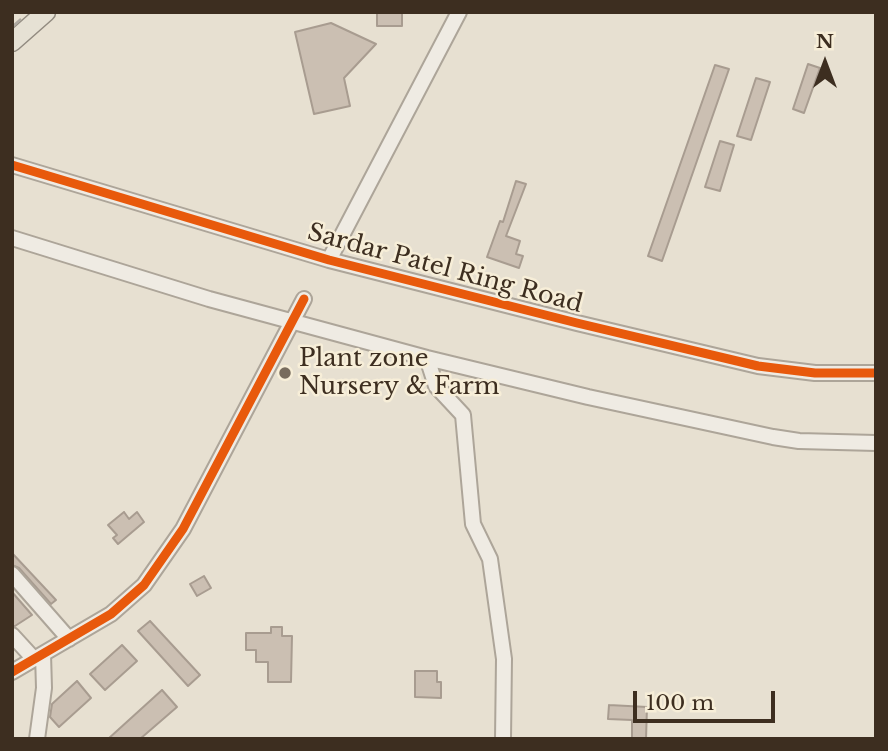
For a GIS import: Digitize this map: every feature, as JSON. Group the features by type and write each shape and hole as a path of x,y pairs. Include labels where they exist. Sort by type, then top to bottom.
{"main road":[{"path":"12,42 46,12"}],"street":[{"path":"329,260 459,12"},
{"name":"Sardar Patel Ring Road","path":"12,166 329,260 577,323 758,366 815,373 876,373"},
{"path":"12,238 209,299 427,358 737,430 799,441 876,443"},
{"path":"12,672 111,614 144,585 183,529 304,299"},
{"path":"427,358 436,386 463,415 473,524 490,559 504,659 503,739"},
{"path":"12,574 69,639"},
{"path":"12,635 39,657 44,688 37,739"}],"building":[{"path":"377,12 402,12 402,26 377,26"},
{"path":"331,23 376,44 344,78 350,106 314,114 295,32"},
{"path":"808,64 820,68 804,113 793,109"},
{"path":"715,65 729,69 662,261 648,256"},
{"path":"756,78 770,82 751,140 737,136"},
{"path":"720,141 734,145 720,191 705,187"},
{"path":"516,181 526,184 506,236 520,241 516,254 523,256 519,268 487,257 500,221 503,222"},
{"path":"124,512 129,519 137,512 144,522 118,544 113,538 117,535 108,525"},
{"path":"12,553 56,600 51,604 19,568 12,565"},
{"path":"204,576 211,588 197,596 190,584"},
{"path":"12,592 32,615 15,626 12,626"},
{"path":"150,621 200,675 188,686 138,631"},
{"path":"271,627 282,627 282,636 292,636 291,682 268,682 268,662 256,662 256,650 246,650 246,633 271,633"},
{"path":"122,645 137,661 105,690 90,674"},
{"path":"415,671 437,671 437,682 441,682 441,698 415,697"},
{"path":"77,681 91,698 59,727 50,717 52,704"},
{"path":"162,690 177,707 140,739 108,739"},
{"path":"609,705 647,707 646,739 632,739 632,720 608,719"}],"railway":[{"path":"12,27 29,12"}],"cycle path":[{"path":"12,165 329,260 577,323 758,366 815,373 876,373"},
{"path":"12,672 111,614 144,585 183,529 304,299"}],"place":[{"name":"Plant zone Nursery & Farm","path":"285,373"}]}
